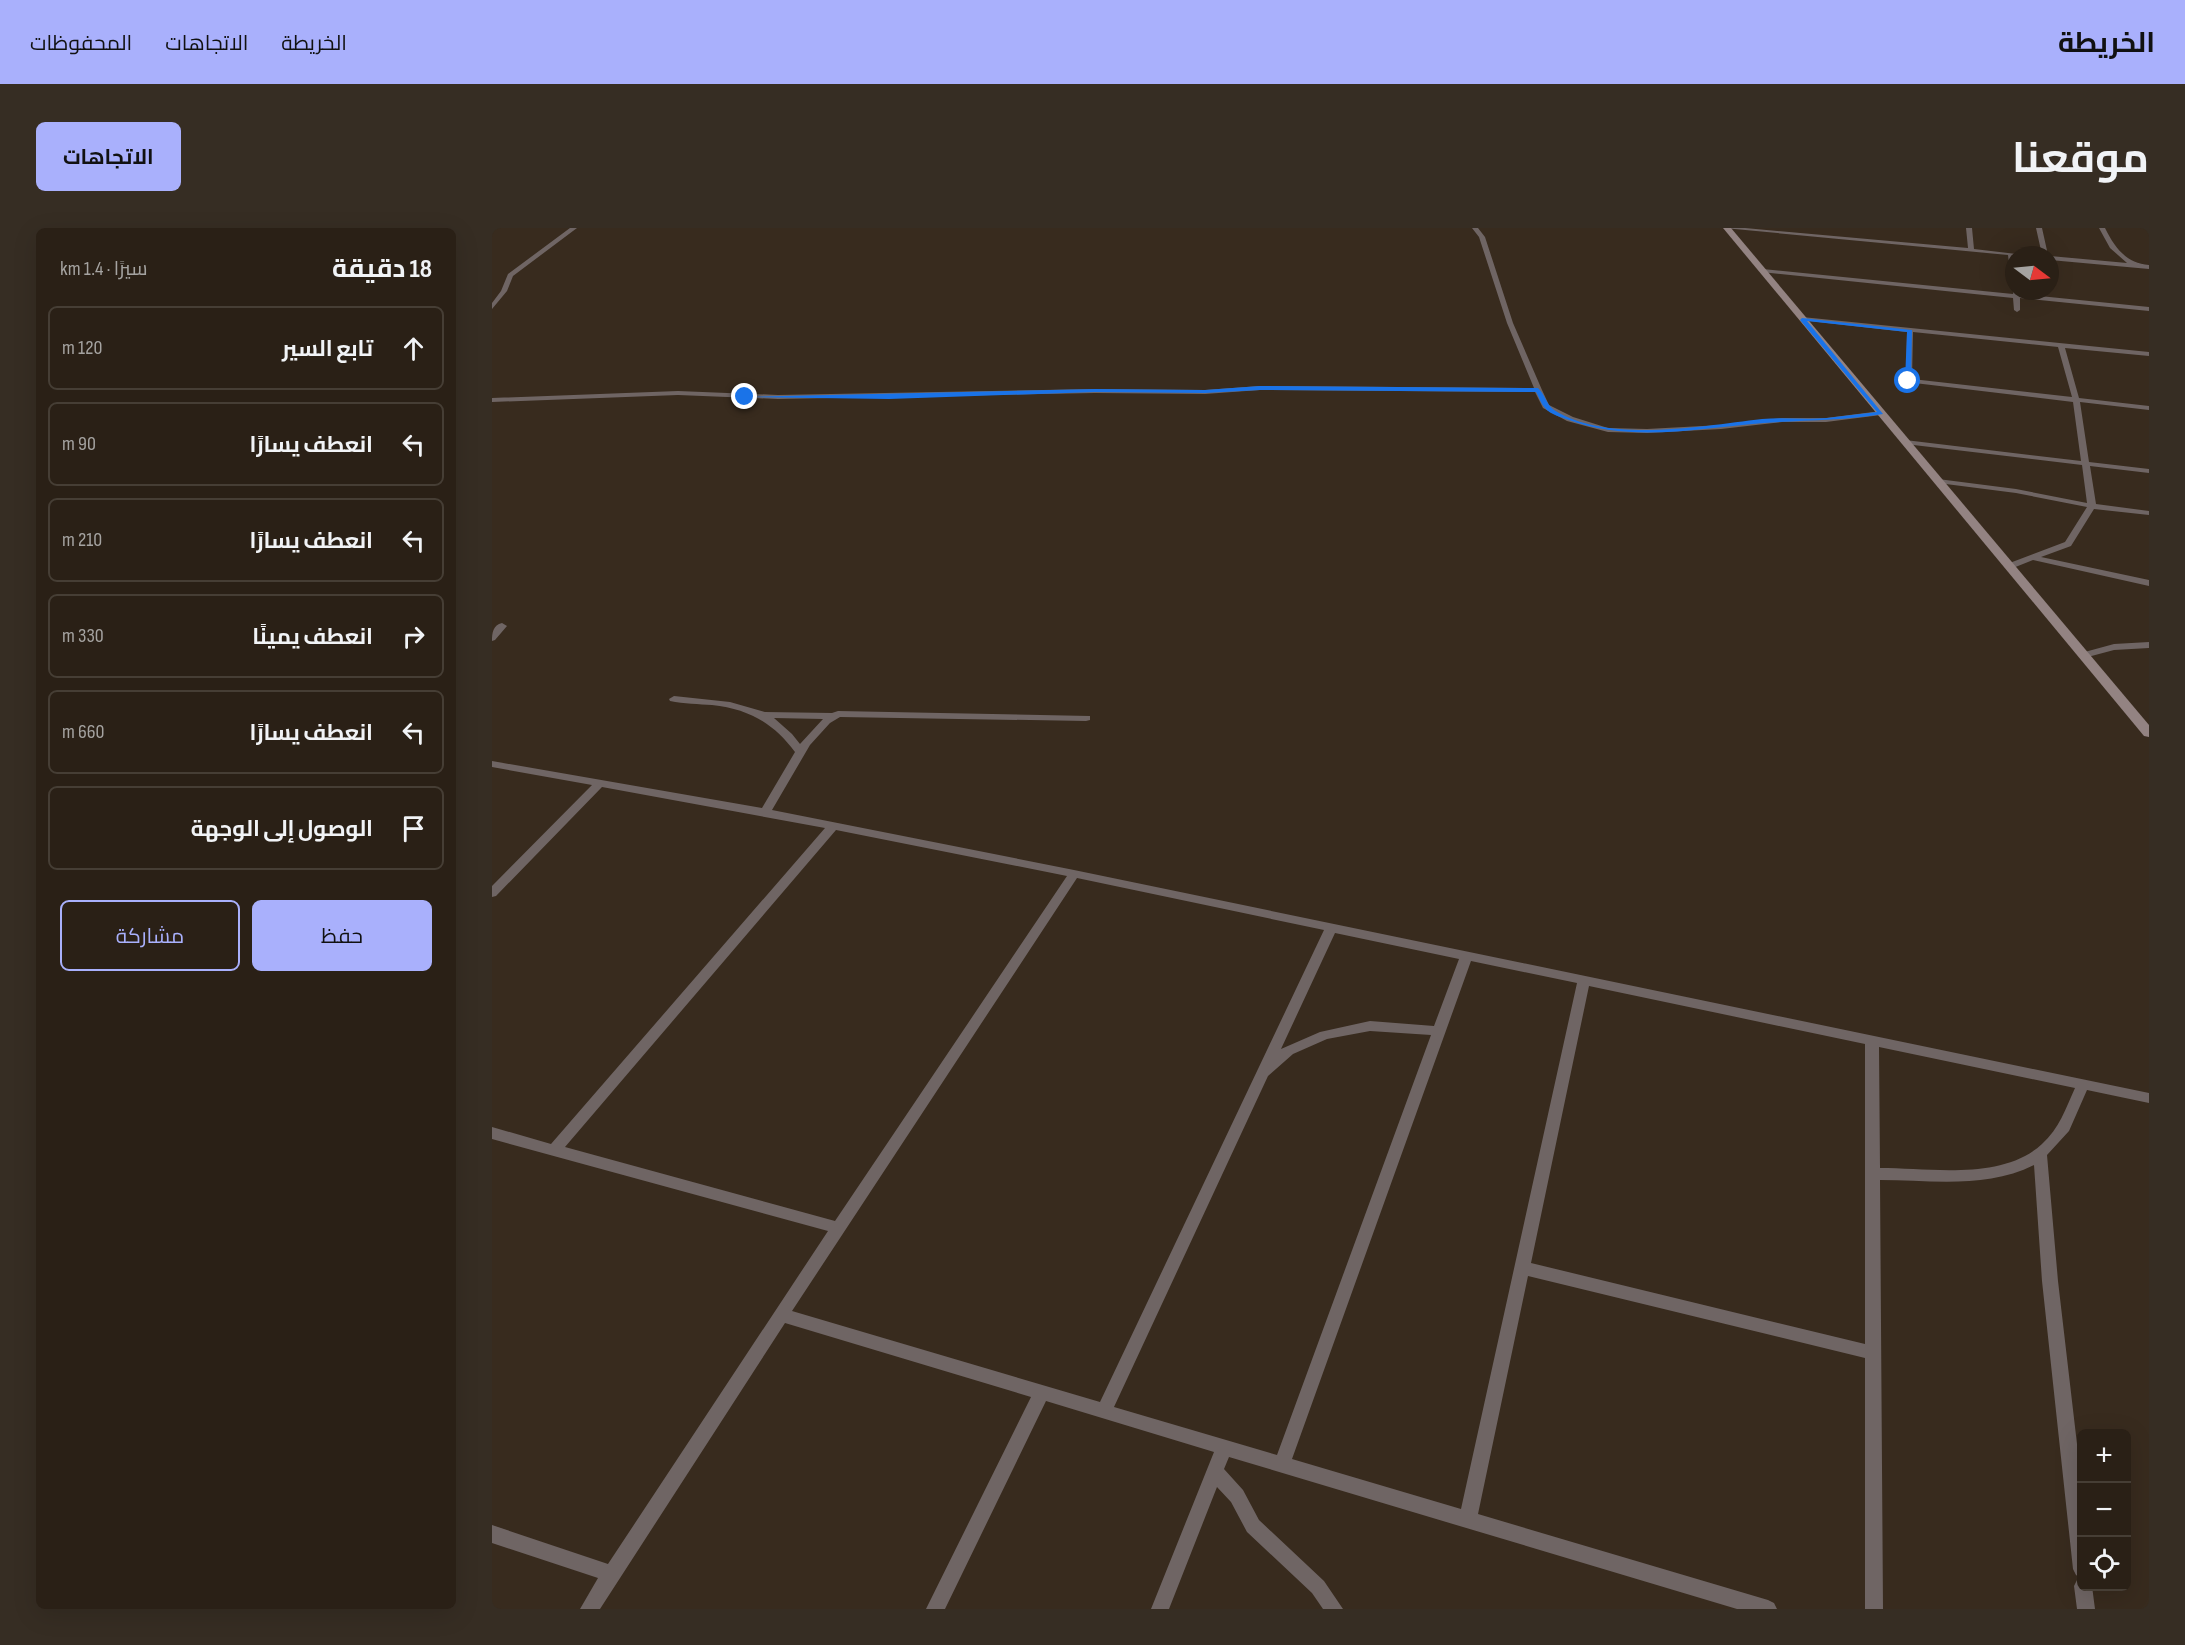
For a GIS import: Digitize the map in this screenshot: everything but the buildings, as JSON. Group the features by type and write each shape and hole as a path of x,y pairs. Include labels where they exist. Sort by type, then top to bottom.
{"street":[{"path":"492,307 504,291 510,275 574,228"},
{"path":"1476,228 1482,237 1510,323 1538,390 1546,406 1554,412 1608,430 1721,427 1764,421 1826,420 1881,413"},
{"path":"1727,228 2005,253"},
{"path":"1727,228 2145,725 2149,733"},
{"path":"1969,228 1971,250"},
{"path":"2039,228 2042,246"},
{"path":"2102,228 2112,247 2133,265"},
{"path":"2059,259 2149,267"},
{"path":"1763,271 2005,292"},
{"path":"2059,298 2149,309"},
{"path":"2016,300 2017,310"},
{"path":"1802,319 2149,354"},
{"path":"1910,331 1908,381 2149,408"},
{"path":"2010,566 2034,559 2068,544 2092,506 2076,399 2061,345"},
{"path":"492,400 678,393 722,396 834,397 1095,391 1205,392 1260,388 1538,390"},
{"path":"1905,442 2149,471"},
{"path":"1938,481 2016,491 2092,506 2149,513"},
{"path":"2034,559 2149,583"},
{"path":"492,638 502,626"},
{"path":"2084,655 2114,647 2149,645"},
{"path":"674,699 720,703 765,715 832,716 853,712 1086,718"},
{"path":"765,715 789,734 801,753"},
{"path":"765,813 801,753 822,724 832,716"},
{"path":"492,764 765,813 1074,874 2149,1098"},
{"path":"492,893 600,783"},
{"path":"554,1150 833,826"},
{"path":"589,1609 838,1228 1074,874"},
{"path":"1104,1411 1331,928"},
{"path":"1282,1463 1466,957"},
{"path":"1468,1518 1584,982"},
{"path":"1260,1078 1288,1050 1325,1035 1370,1026 1438,1031"},
{"path":"1872,1041 1874,1609"},
{"path":"1873,1174 1992,1174 2020,1167 2040,1155 2064,1128 2083,1084"},
{"path":"492,1133 838,1228"},
{"path":"2040,1155 2050,1281 2078,1537"},
{"path":"1522,1268 1874,1353"},
{"path":"781,1315 1768,1609"},
{"path":"935,1609 1042,1392"},
{"path":"1160,1609 1225,1446"},
{"path":"1215,1472 1237,1496 1253,1526 1318,1587 1334,1609"},
{"path":"492,1534 612,1574"},
{"path":"2084,1591 2086,1609"}],"route":[{"path":"745,397 889,397 1151,390 1205,392 1260,388 1538,390 1546,406 1554,412 1594,427 1625,431 1721,427 1782,420 1826,420 1881,413 1802,319 1910,331 1908,381"}]}
